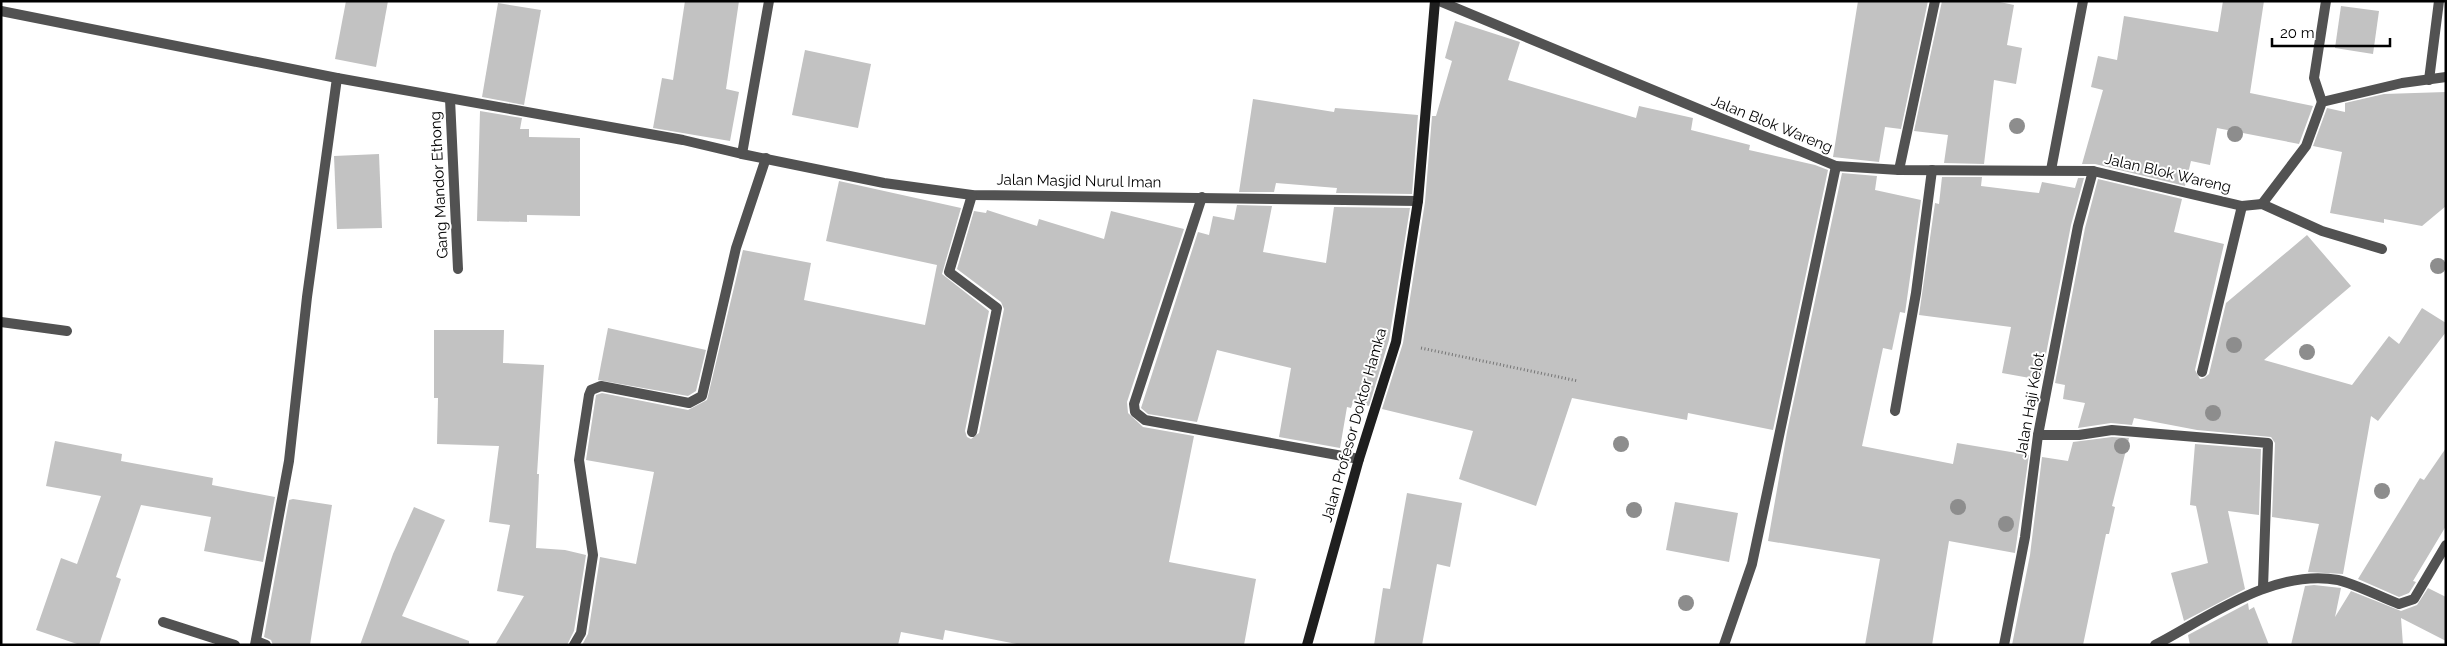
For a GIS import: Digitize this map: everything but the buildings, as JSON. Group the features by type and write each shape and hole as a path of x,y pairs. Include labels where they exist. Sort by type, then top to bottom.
{"street":[{"path":"742,154 769,1"},
{"name":"Jalan Profesor Doktor Hamka","path":"1307,645 1359,459 1396,342 1418,201 1435,1"},
{"name":"Jalan Blok Wareng","path":"1439,1 1836,166 1899,170 2093,171 2242,206 2262,204"},
{"path":"1899,170 1936,1"},
{"path":"2051,170 2083,1"},
{"path":"2326,1 2314,78 2322,102 2306,146 2262,204 2322,231 2382,249"},
{"path":"2429,80 2439,1"},
{"name":"Jalan Masjid Nurul Iman","path":"1,11 337,78 683,140 884,183 972,195 1418,201"},
{"path":"2322,102 2402,83 2446,77"},
{"path":"259,644 289,461 307,297 337,78"},
{"name":"Gang Mandor Ethong","path":"450,99 458,269"},
{"path":"574,645 581,633 593,555 579,460 589,394 591,390 601,386 689,404 702,396 736,248 766,158"},
{"path":"1724,645 1752,564 1836,166"},
{"path":"1896,411 1916,293 1932,170"},
{"name":"Jalan Haji Kelot","path":"2004,645 2025,537 2038,435 2078,226 2093,171"},
{"path":"972,195 949,272 997,308 972,432"},
{"path":"1202,197 1134,404 1135,412 1145,420 1359,459"},
{"path":"2202,372 2242,206"},
{"path":"1,322 67,331"},
{"path":"2038,435 2079,435 2112,430 2268,443 2263,588"},
{"path":"2156,645 2263,588 2306,577 2340,580 2399,604 2414,599 2442,560 2446,545"},
{"path":"163,622 235,645"}],"path":[{"path":"1396,342 1578,381"}]}
